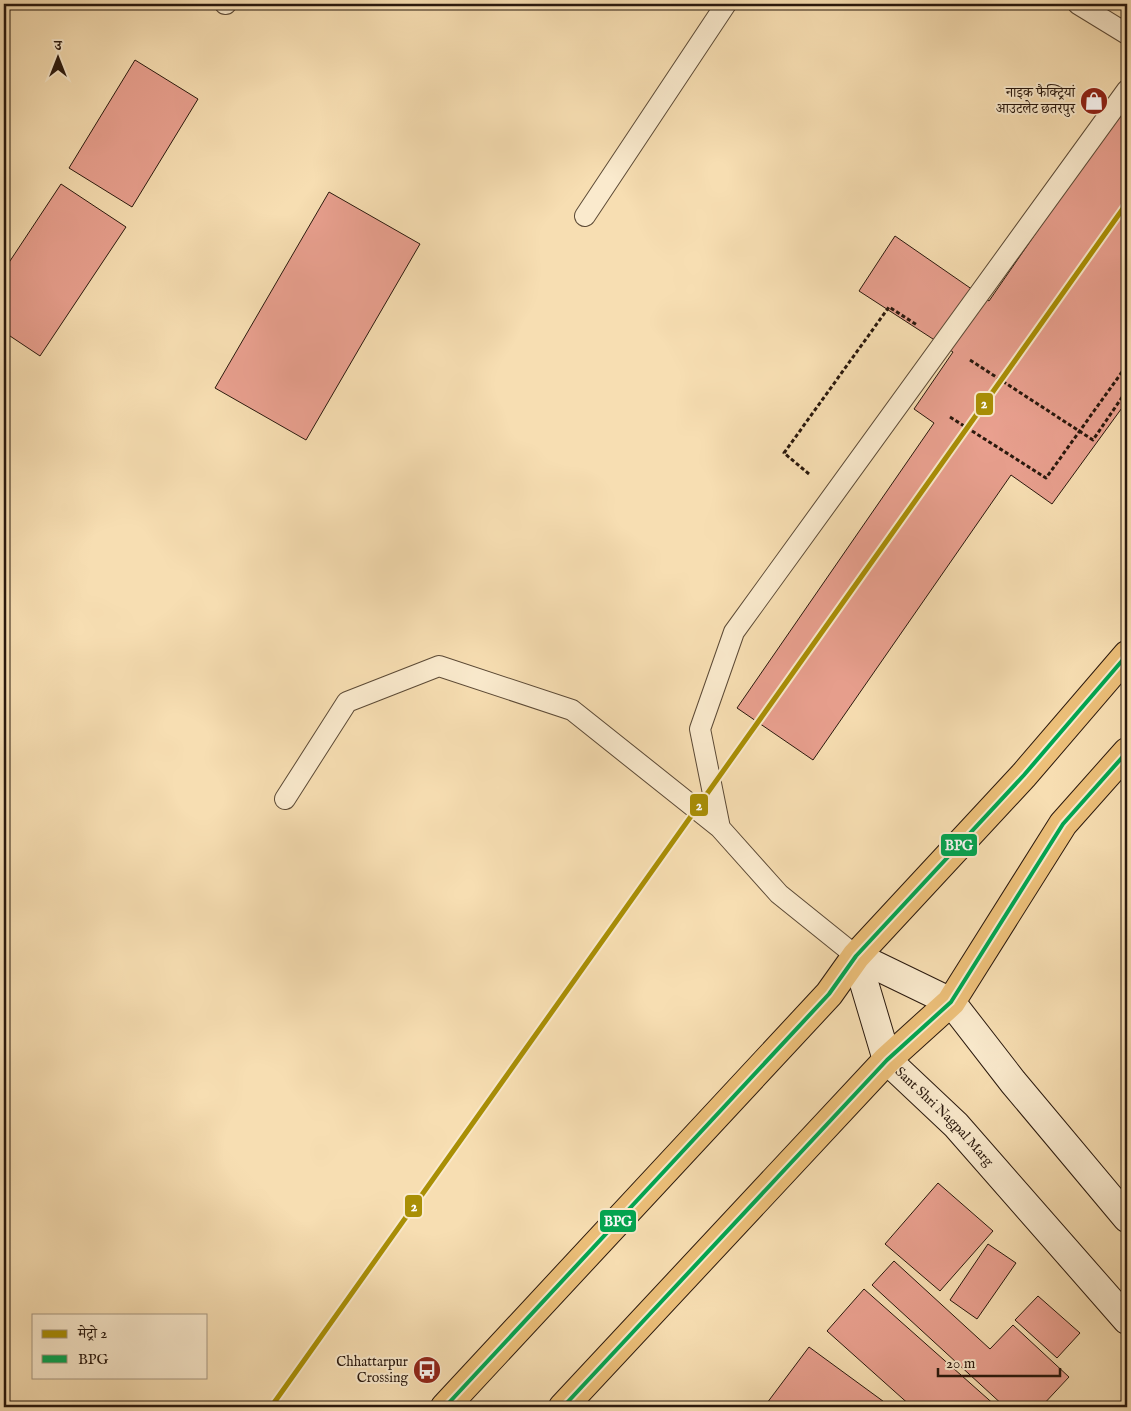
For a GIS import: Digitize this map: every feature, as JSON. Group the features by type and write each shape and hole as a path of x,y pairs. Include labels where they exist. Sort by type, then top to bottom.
{"highway":[{"path":"446,1407 828,994 856,956 1024,775 1127,656"},
{"path":"563,1407 887,1060 951,1002 1063,824 1127,752"}],"main road":[{"path":"856,956 951,1002 1013,1082 1127,1218"},
{"name":"Sant Shri Nagpal Marg","path":"856,956 887,1060 956,1125 1127,1320"}],"lane":[{"path":"585,216 726,4"},
{"path":"1078,4 1127,34"},
{"path":"720,828 700,729 734,632 1127,90"},
{"path":"285,799 347,702 439,666 572,710 720,828 779,894 856,956"}],"path":[{"path":"784,453 889,307 1093,440 1127,390"},
{"path":"950,417 1046,478 1127,365"}],"building":[{"path":"135,60 198,99 132,207 69,168"},
{"path":"1127,101 1127,401 1052,504 1011,475 813,760 737,708 934,423 914,409 953,352 859,291 895,236 989,301"},
{"path":"61,184 126,227 40,356 4,332 4,270"},
{"path":"329,192 420,244 306,440 215,388"},
{"path":"938,1183 993,1231 940,1291 885,1244"},
{"path":"988,1244 1016,1263 977,1319 950,1300"},
{"path":"894,1261 990,1349 1013,1325 1069,1377 1041,1407 1005,1407 872,1285"},
{"path":"864,1289 997,1407 912,1407 827,1331"},
{"path":"1038,1296 1080,1333 1057,1358 1015,1320"},
{"path":"809,1347 891,1407 764,1407"}],"metro line":[{"name":"2","path":"271,1407 1127,203"}],"transit line":[{"name":"BPG","path":"445,1407 829,994 856,956 1024,775 1127,655"},
{"name":"BPG","path":"563,1407 887,1060 951,1002 1063,824 1127,752"}],"place":[{"name":"नाइक फैक्ट्रियां आउटलेट छतरपुर","path":"1094,101"},
{"name":"Chhattarpur Crossing","path":"427,1370"}]}
